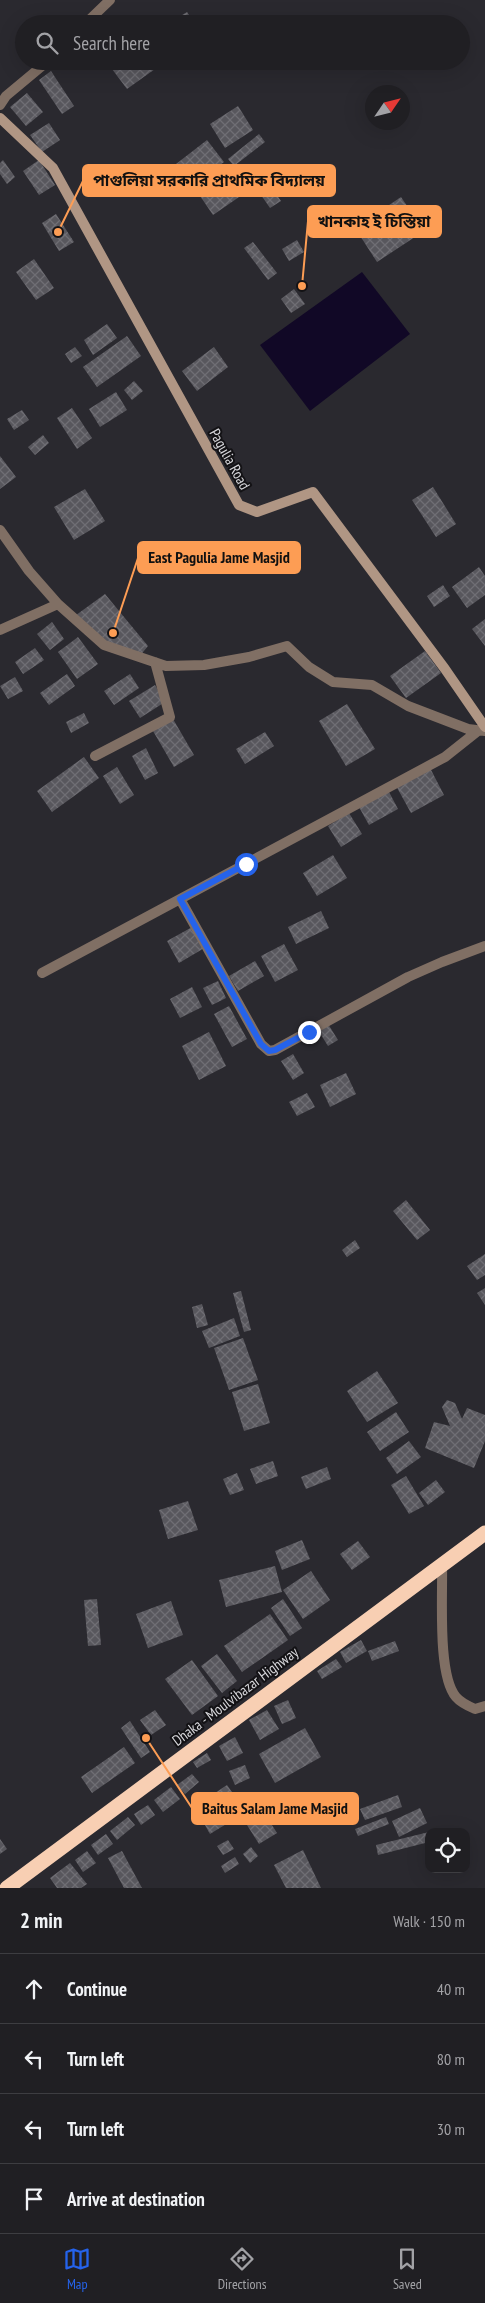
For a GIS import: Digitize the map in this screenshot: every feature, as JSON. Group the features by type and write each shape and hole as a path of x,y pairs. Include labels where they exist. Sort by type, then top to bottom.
{"highway":[{"name":"Dhaka - Moulvibazar Highway","path":"12,1887 485,1533"}],"street":[{"path":"94,15 110,0"},
{"path":"0,105 6,96 37,70"},
{"name":"Pagulia Road","path":"0,118 53,168 239,505 257,512 313,492 445,669 483,729"},
{"path":"0,530 29,571 58,604 104,645 166,666 204,665 287,646 309,667 334,682 372,685 408,706 468,729 483,729"},
{"path":"0,630 58,604"},
{"path":"95,756 170,717 155,662"},
{"path":"42,973 445,757 483,729"},
{"path":"180,899 261,1044 269,1051 275,1050 408,977 485,946"},
{"path":"442,1564 444,1659 448,1681 455,1696 463,1703 475,1710 485,1706"}],"shaded area":[{"path":"362,272 410,334 310,411 260,345"}],"building":[{"path":"113,70 154,70 127,89"},
{"path":"51,71 74,106 62,114 39,80"},
{"path":"27,93 43,112 26,126 10,107"},
{"path":"238,106 253,130 225,148 210,124"},
{"path":"49,123 60,140 42,152 30,135"},
{"path":"259,134 265,142 234,166 228,159"},
{"path":"207,140 224,162 193,186 176,164"},
{"path":"3,160 15,177 7,184 0,174 0,163"},
{"path":"39,160 55,185 39,195 23,171"},
{"path":"228,173 242,195 213,215 198,193"},
{"path":"272,188 281,201 270,208 261,195"},
{"path":"401,197 424,231 377,262 355,228"},
{"path":"56,214 74,242 59,251 42,223"},
{"path":"297,240 304,252 289,261 282,249"},
{"path":"253,242 277,273 268,280 244,248"},
{"path":"34,259 54,288 36,300 16,272"},
{"path":"294,289 305,304 291,313 281,299"},
{"path":"107,324 117,338 93,355 84,340"},
{"path":"127,336 141,356 97,387 83,367"},
{"path":"75,347 82,356 71,363 65,354"},
{"path":"214,347 228,367 197,391 182,371"},
{"path":"134,381 143,391 132,400 124,390"},
{"path":"116,392 127,410 100,427 89,409"},
{"path":"72,408 92,438 77,449 57,418"},
{"path":"22,410 29,420 14,430 7,419"},
{"path":"43,435 49,443 35,455 28,447"},
{"path":"0,456 16,477 0,489"},
{"path":"433,487 456,524 436,537 412,500"},
{"path":"85,489 105,521 74,540 54,507"},
{"path":"479,567 485,576 485,595 467,608 452,587"},
{"path":"443,585 450,596 434,607 427,596"},
{"path":"105,594 148,646 139,657 103,644 72,618"},
{"path":"485,619 485,646 472,629"},
{"path":"52,622 64,639 50,650 37,634"},
{"path":"78,637 98,664 77,679 58,652"},
{"path":"35,648 44,660 23,674 15,662"},
{"path":"425,651 441,673 406,698 390,676"},
{"path":"67,674 75,686 49,705 40,693"},
{"path":"130,674 139,688 114,705 104,691"},
{"path":"15,677 23,691 8,699 0,686"},
{"path":"155,685 165,702 140,718 129,701"},
{"path":"347,704 375,749 346,766 319,721"},
{"path":"84,713 89,723 71,733 66,722"},
{"path":"173,719 194,755 174,767 153,731"},
{"path":"265,732 274,746 245,764 236,749"},
{"path":"146,748 158,773 145,780 132,756"},
{"path":"84,757 99,778 52,812 37,791"},
{"path":"429,766 444,795 411,813 395,784"},
{"path":"117,767 134,795 120,804 103,776"},
{"path":"388,790 398,809 369,825 359,807"},
{"path":"349,813 362,834 341,847 328,826"},
{"path":"333,855 347,878 317,896 303,873"},
{"path":"321,911 329,928 296,944 288,927"},
{"path":"194,926 206,947 179,963 167,941"},
{"path":"284,944 298,970 275,982 261,956"},
{"path":"255,961 264,976 238,991 229,976"},
{"path":"218,981 226,998 212,1005 203,988"},
{"path":"192,987 202,1007 180,1018 170,999"},
{"path":"229,1006 247,1039 232,1047 214,1014"},
{"path":"328,1024 338,1040 328,1046 318,1030"},
{"path":"209,1032 226,1066 199,1080 182,1046"},
{"path":"293,1054 304,1073 293,1080 281,1061"},
{"path":"346,1073 356,1094 330,1107 320,1085"},
{"path":"307,1093 315,1107 297,1116 289,1102"},
{"path":"406,1200 430,1230 417,1240 393,1211"},
{"path":"355,1240 360,1248 347,1257 342,1250"},
{"path":"485,1254 485,1275 477,1280 467,1266"},
{"path":"485,1288 485,1305 477,1293"},
{"path":"241,1291 251,1330 244,1332 233,1293"},
{"path":"202,1304 208,1325 197,1328 192,1307"},
{"path":"234,1318 240,1336 209,1348 202,1331"},
{"path":"243,1338 258,1380 229,1390 214,1348"},
{"path":"377,1371 398,1403 367,1422 347,1391"},
{"path":"258,1384 270,1423 244,1431 232,1392"},
{"path":"447,1400 455,1403 462,1419 467,1408 485,1415 485,1441 474,1468 425,1448 434,1422 450,1426 442,1407"},
{"path":"396,1412 409,1432 380,1451 367,1432"},
{"path":"409,1441 421,1457 397,1474 386,1458"},
{"path":"273,1461 278,1476 256,1484 250,1469"},
{"path":"327,1467 331,1479 306,1489 301,1477"},
{"path":"237,1473 244,1490 230,1495 223,1479"},
{"path":"406,1476 424,1506 409,1514 391,1485"},
{"path":"436,1480 445,1492 428,1505 419,1493"},
{"path":"188,1501 198,1530 168,1539 159,1510"},
{"path":"302,1540 310,1559 282,1570 275,1551"},
{"path":"358,1541 370,1557 352,1570 340,1554"},
{"path":"275,1566 282,1592 226,1607 219,1580"},
{"path":"311,1571 330,1600 303,1619 283,1590"},
{"path":"97,1599 101,1645 88,1646 84,1600"},
{"path":"283,1599 302,1628 290,1636 271,1608"},
{"path":"171,1601 183,1635 148,1648 136,1614"},
{"path":"270,1614 288,1640 242,1672 224,1646"},
{"path":"361,1640 367,1651 346,1663 340,1652"},
{"path":"395,1641 399,1651 372,1661 368,1651"},
{"path":"217,1654 237,1681 222,1693 201,1666"},
{"path":"336,1659 342,1667 322,1679 317,1671"},
{"path":"192,1660 218,1696 192,1715 165,1679"},
{"path":"288,1700 296,1718 282,1724 274,1706"},
{"path":"155,1710 166,1725 151,1735 140,1720"},
{"path":"267,1710 279,1729 260,1740 249,1720"},
{"path":"130,1721 150,1752 141,1758 121,1728"},
{"path":"305,1728 321,1757 275,1783 259,1754"},
{"path":"235,1737 243,1753 227,1761 219,1746"},
{"path":"124,1747 135,1763 92,1793 81,1777"},
{"path":"207,1753 211,1760 197,1768 193,1762"},
{"path":"245,1765 250,1778 235,1785 229,1771"},
{"path":"192,1774 199,1782 185,1794 177,1785"},
{"path":"227,1785 234,1795 222,1803 215,1793"},
{"path":"171,1787 180,1799 163,1812 154,1800"},
{"path":"398,1795 402,1807 365,1820 360,1809"},
{"path":"226,1802 236,1818 210,1834 201,1818"},
{"path":"148,1805 155,1815 141,1825 134,1814"},
{"path":"420,1808 427,1823 399,1837 392,1821"},
{"path":"265,1814 277,1833 259,1844 247,1825"},
{"path":"128,1817 135,1825 117,1840 110,1831"},
{"path":"386,1817 389,1824 358,1836 355,1829"},
{"path":"425,1833 425,1843 378,1855 376,1845"},
{"path":"106,1834 113,1844 98,1855 91,1845"},
{"path":"0,1839 7,1849 0,1854"},
{"path":"228,1840 234,1849 223,1855 217,1846"},
{"path":"251,1847 258,1856 250,1863 243,1854"},
{"path":"303,1850 321,1888 286,1888 274,1865"},
{"path":"87,1851 96,1863 83,1872 75,1860"},
{"path":"122,1851 142,1888 124,1888 108,1858"},
{"path":"235,1857 239,1864 225,1873 221,1866"},
{"path":"70,1863 87,1884 81,1888 57,1888 50,1878"}],"place":[{"name":"পাগুলিয়া সরকারি প্রাথমিক বিদ্যালয়","path":"58,232"},
{"name":"খানকাহ ই চিস্তিয়া","path":"302,286"},
{"name":"East Pagulia Jame Masjid","path":"113,633"},
{"name":"Baitus Salam Jame Masjid","path":"146,1738"}],"route":[{"path":"246,864 180,899 261,1044 269,1051 275,1050 309,1032"}]}
